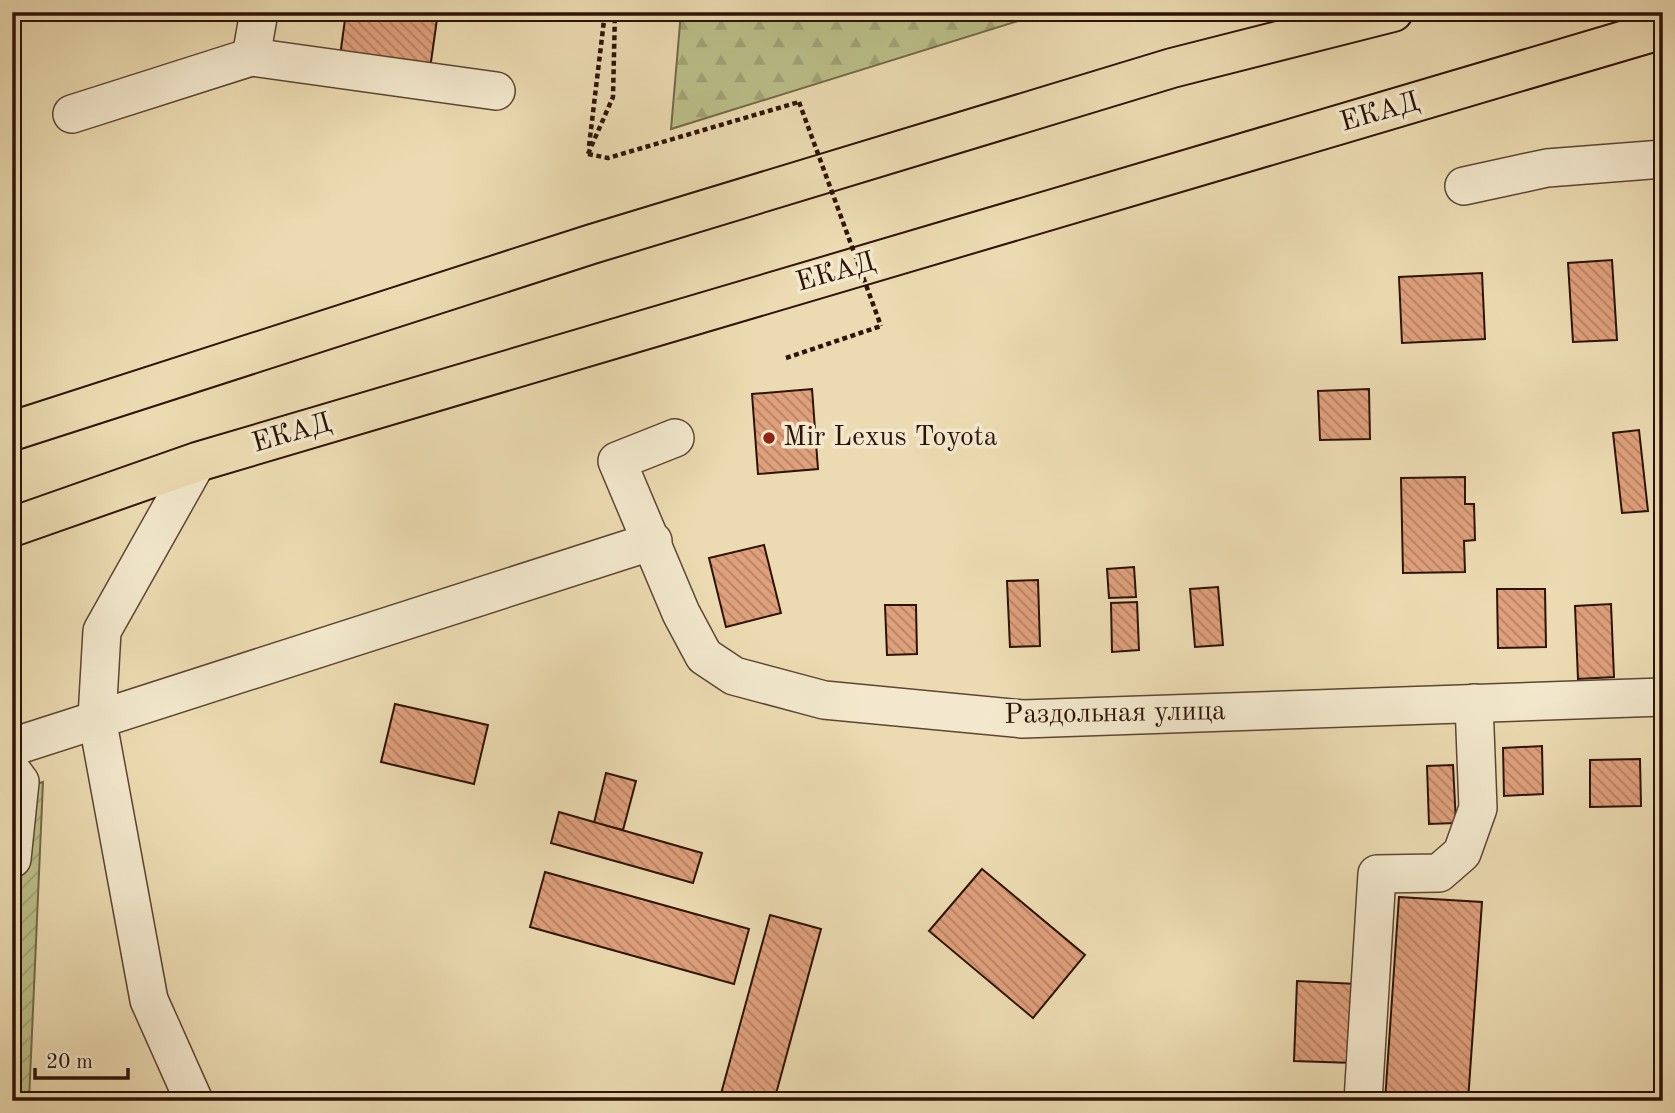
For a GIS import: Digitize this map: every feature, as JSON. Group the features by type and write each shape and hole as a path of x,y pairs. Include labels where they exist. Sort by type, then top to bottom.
{"highway":[{"path":"1172,68 1309,12"},
{"path":"12,431 592,244 1172,68 1392,12"},
{"name":"ЕКАД","path":"12,527 197,462 1663,29"}],"street":[{"path":"251,57 259,12"},
{"path":"72,114 251,57 496,91"},
{"path":"1464,186 1547,168 1663,159"},
{"name":"Раздольная улица","path":"675,438 617,461 653,541 681,613 704,656 734,676 824,700 1023,719 1663,697"},
{"path":"194,1101 149,1000 97,718 102,631 197,462"},
{"path":"12,747 653,541"},
{"path":"1363,1101 1377,874 1439,873 1462,853 1478,808 1474,704"},
{"path":"12,771 20,782 12,859"}],"path":[{"path":"587,154 606,12"},
{"path":"587,154 614,97 615,12"},
{"path":"587,154 608,158 799,102 880,326 786,358"}],"green space":[{"path":"681,12 1047,12 671,129"},
{"path":"43,782 29,1101 12,1101 12,792"}],"building":[{"path":"346,12 438,12 430,69 340,56"},
{"path":"1612,260 1617,340 1573,342 1568,263"},
{"path":"1482,273 1485,339 1402,343 1399,277"},
{"path":"812,389 818,469 758,474 752,394"},
{"path":"1369,389 1370,439 1320,440 1318,391"},
{"path":"1639,430 1648,511 1622,513 1613,433"},
{"path":"1465,477 1465,504 1474,504 1475,540 1464,541 1465,572 1403,573 1401,478"},
{"path":"764,545 781,613 726,627 709,558"},
{"path":"1134,567 1136,597 1109,598 1107,569"},
{"path":"1038,580 1040,646 1010,647 1007,581"},
{"path":"1218,587 1223,645 1195,647 1190,589"},
{"path":"1497,589 1545,589 1546,647 1498,648"},
{"path":"1137,602 1139,650 1112,652 1111,603"},
{"path":"1611,604 1614,677 1578,679 1575,606"},
{"path":"885,605 916,605 917,654 887,655"},
{"path":"395,704 488,725 474,784 381,762"},
{"path":"1542,746 1543,794 1504,796 1503,748"},
{"path":"1640,759 1641,806 1590,807 1590,760"},
{"path":"1453,765 1456,823 1429,824 1427,766"},
{"path":"606,773 636,781 623,830 594,823"},
{"path":"559,812 702,853 693,883 551,843"},
{"path":"982,869 1085,955 1033,1018 929,931"},
{"path":"545,872 749,929 734,984 530,927"},
{"path":"1399,897 1482,902 1468,1101 1385,1101"},
{"path":"770,915 821,929 774,1101 719,1101"},
{"path":"1297,981 1356,984 1353,1063 1294,1061"}],"place":[{"name":"Mir Lexus Toyota","path":"769,438"}]}
